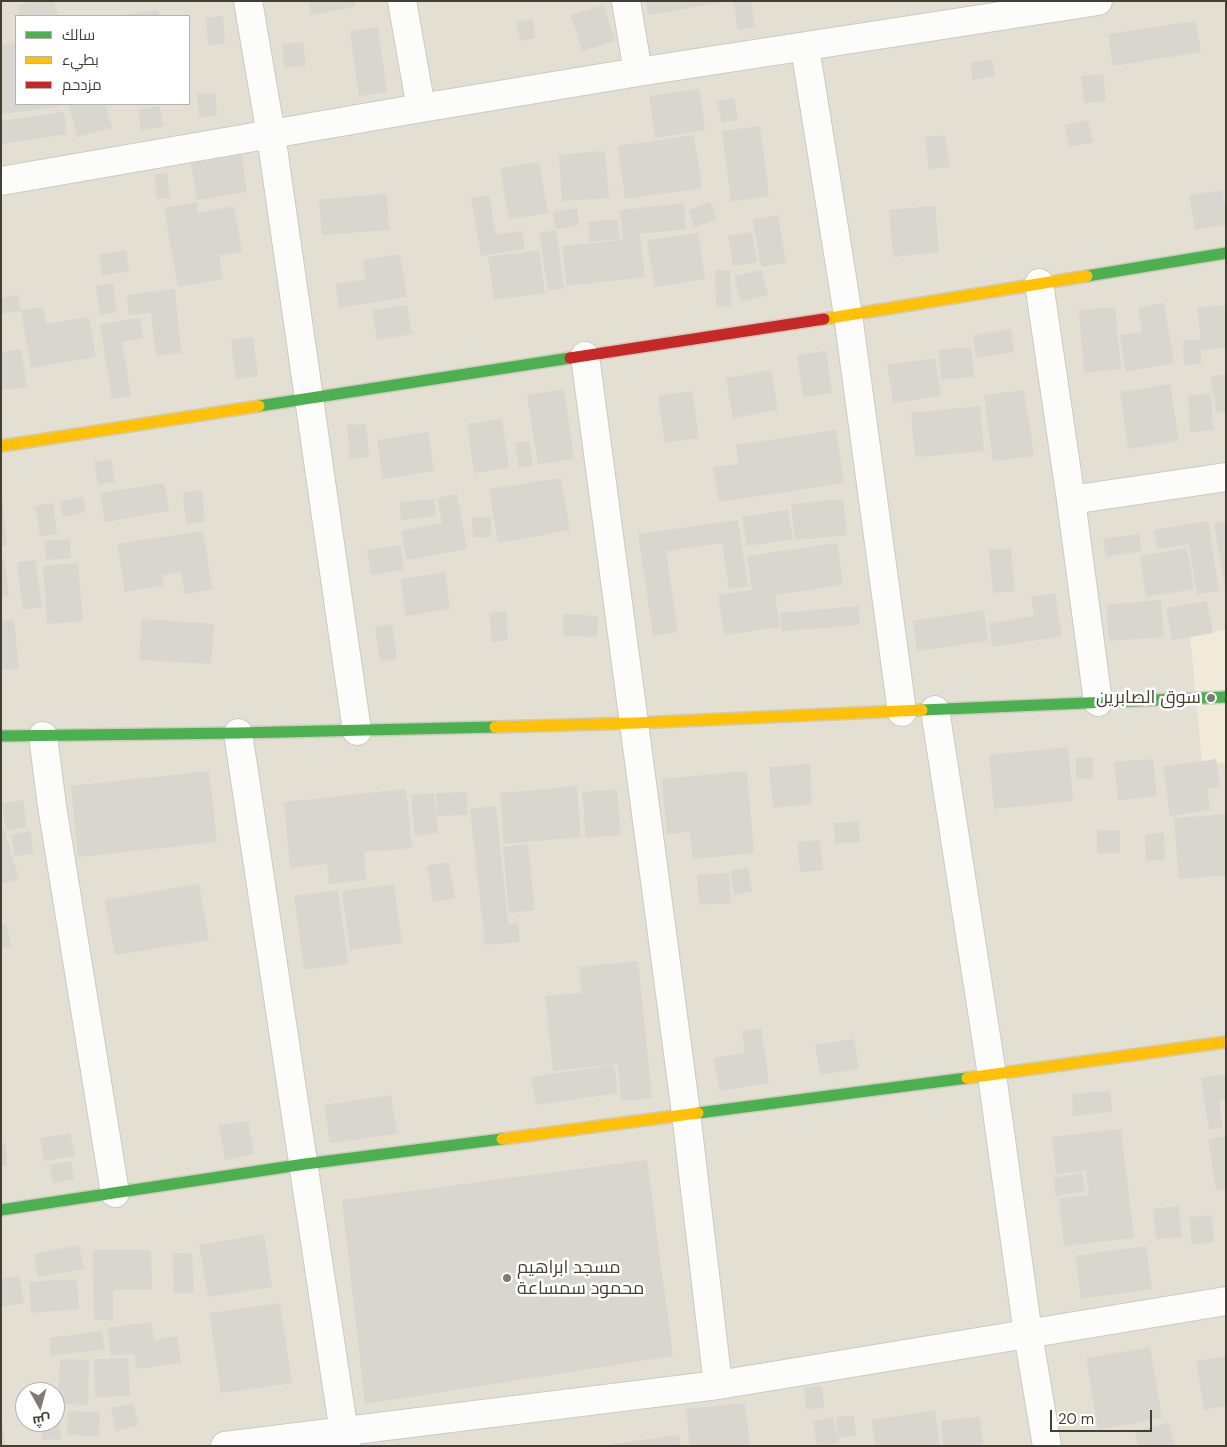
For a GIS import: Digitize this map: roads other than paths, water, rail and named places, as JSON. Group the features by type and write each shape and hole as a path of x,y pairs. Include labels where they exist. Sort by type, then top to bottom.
{"street":[{"path":"248,1 271,135 357,731"},
{"path":"402,1 421,108"},
{"path":"626,1 638,72"},
{"path":"1,181 638,72 806,48 1098,1"},
{"path":"806,48 848,315 902,712"},
{"path":"1,446 848,315 1226,253"},
{"path":"1039,283 1098,702"},
{"path":"586,356 636,723 686,1113 718,1385"},
{"path":"1071,500 1226,477"},
{"path":"1,736 357,731 636,723 1226,697"},
{"path":"935,710 992,1075 1028,1334 1047,1446"},
{"path":"238,733 305,1164 345,1438"},
{"path":"43,736 54,816 115,1193"},
{"path":"1,1210 305,1164 686,1113 992,1075 1226,1042"},
{"path":"225,1446 345,1438 718,1385 1226,1301"}],"place":[{"name":"سوق الصابرين","path":"1211,698"},
{"name":"مسجد ابراهيم محمود سمساعة","path":"507,1278"}]}
